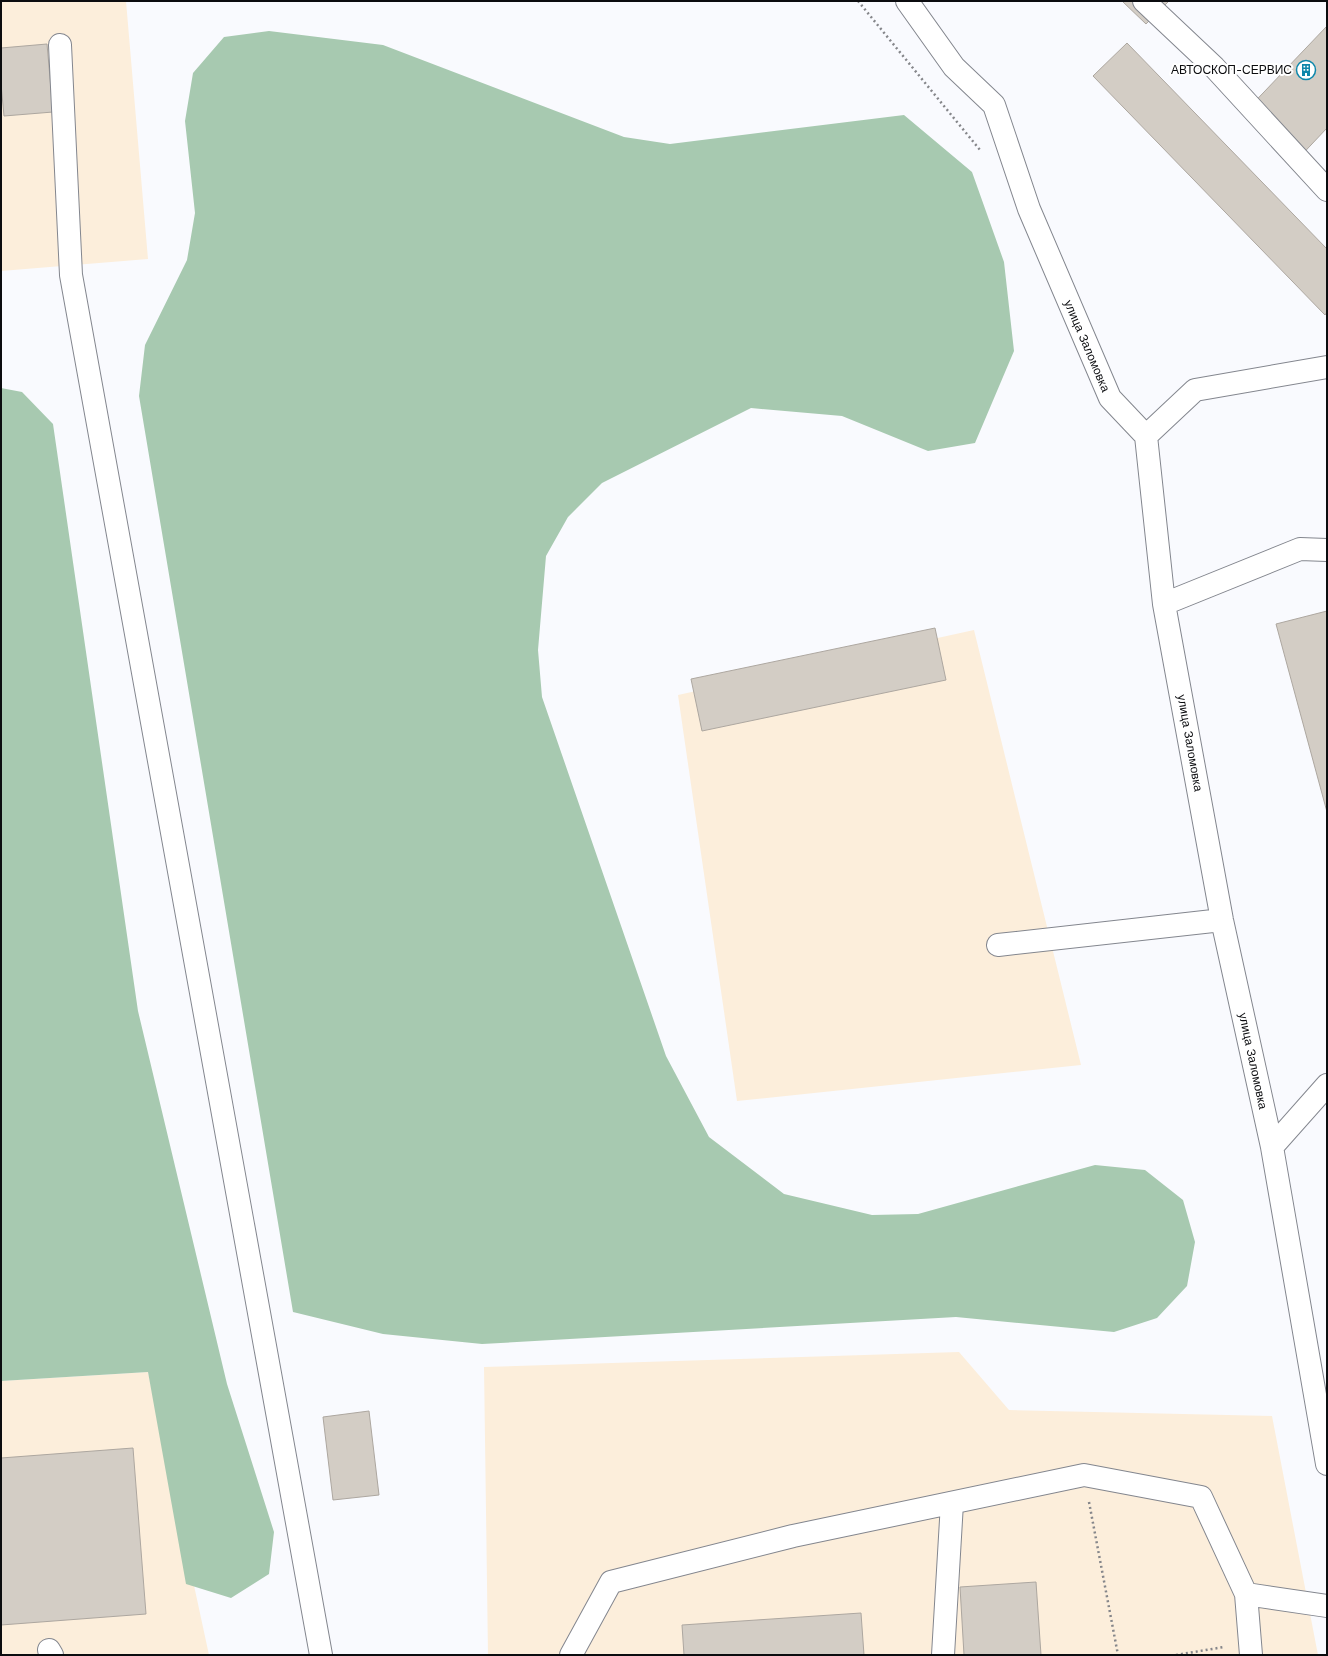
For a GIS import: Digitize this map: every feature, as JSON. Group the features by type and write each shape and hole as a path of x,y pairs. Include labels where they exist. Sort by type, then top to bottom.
{"street":[{"name":"улица Заломовка","path":"907,1 954,67 994,105 1029,209 1110,398 1146,436 1164,604 1222,920 1272,1146 1327,1464"},
{"path":"1144,1 1214,67 1327,190"},
{"path":"60,45 71,275 321,1655"},
{"path":"1146,436 1195,390 1327,367"},
{"path":"1164,604 1300,549 1327,550"},
{"path":"998,945 1222,920"},
{"path":"1272,1146 1327,1085"},
{"path":"571,1655 611,1582 793,1536 1084,1475 1201,1497 1246,1594 1251,1649"},
{"path":"943,1655 952,1502"},
{"path":"1246,1594 1327,1606"}],"path":[{"path":"858,1 984,154"},
{"path":"1084,1475 1118,1655"},
{"path":"1176,1655 1251,1649"}],"shaded area":[{"path":"1,1 126,1 148,259 1,271"},
{"path":"974,630 1081,1065 737,1101 678,695"},
{"path":"959,1352 1009,1410 1272,1416 1318,1655 488,1655 484,1367"},
{"path":"148,1372 209,1655 1,1655 1,1381"}],"green space":[{"path":"269,31 383,45 624,137 670,144 904,115 972,172 1004,262 1014,351 975,443 928,451 842,416 751,408 602,483 568,517 546,556 538,650 542,697 666,1056 709,1137 784,1194 872,1215 918,1214 1095,1165 1145,1170 1183,1200 1195,1242 1187,1286 1157,1318 1114,1332 956,1317 482,1344 383,1334 293,1312 139,396 145,345 187,260 195,213 185,121 193,73 224,37"},
{"path":"1,388 22,392 53,424 138,1011 227,1384 274,1532 269,1574 231,1598 186,1584 148,1372 1,1381"}],"building":[{"path":"1122,1 1169,1 1146,24"},
{"name":"АВТОСКОП-СЕРВИС","path":"1327,26 1327,128 1295,162 1243,114"},
{"path":"1127,43 1327,249 1327,312 1325,315 1093,76"},
{"path":"47,44 53,112 4,116 1,84 1,48"},
{"path":"1327,611 1327,812 1276,624"},
{"path":"935,628 946,680 702,731 691,679"},
{"path":"369,1411 379,1495 333,1500 323,1417"},
{"path":"133,1448 146,1614 1,1625 1,1458"},
{"path":"1036,1582 1041,1655 964,1655 960,1587"},
{"path":"861,1613 864,1655 684,1655 682,1625"}],"place":[{"name":"АВТОСКОП-СЕРВИС","path":"1306,70"}]}
